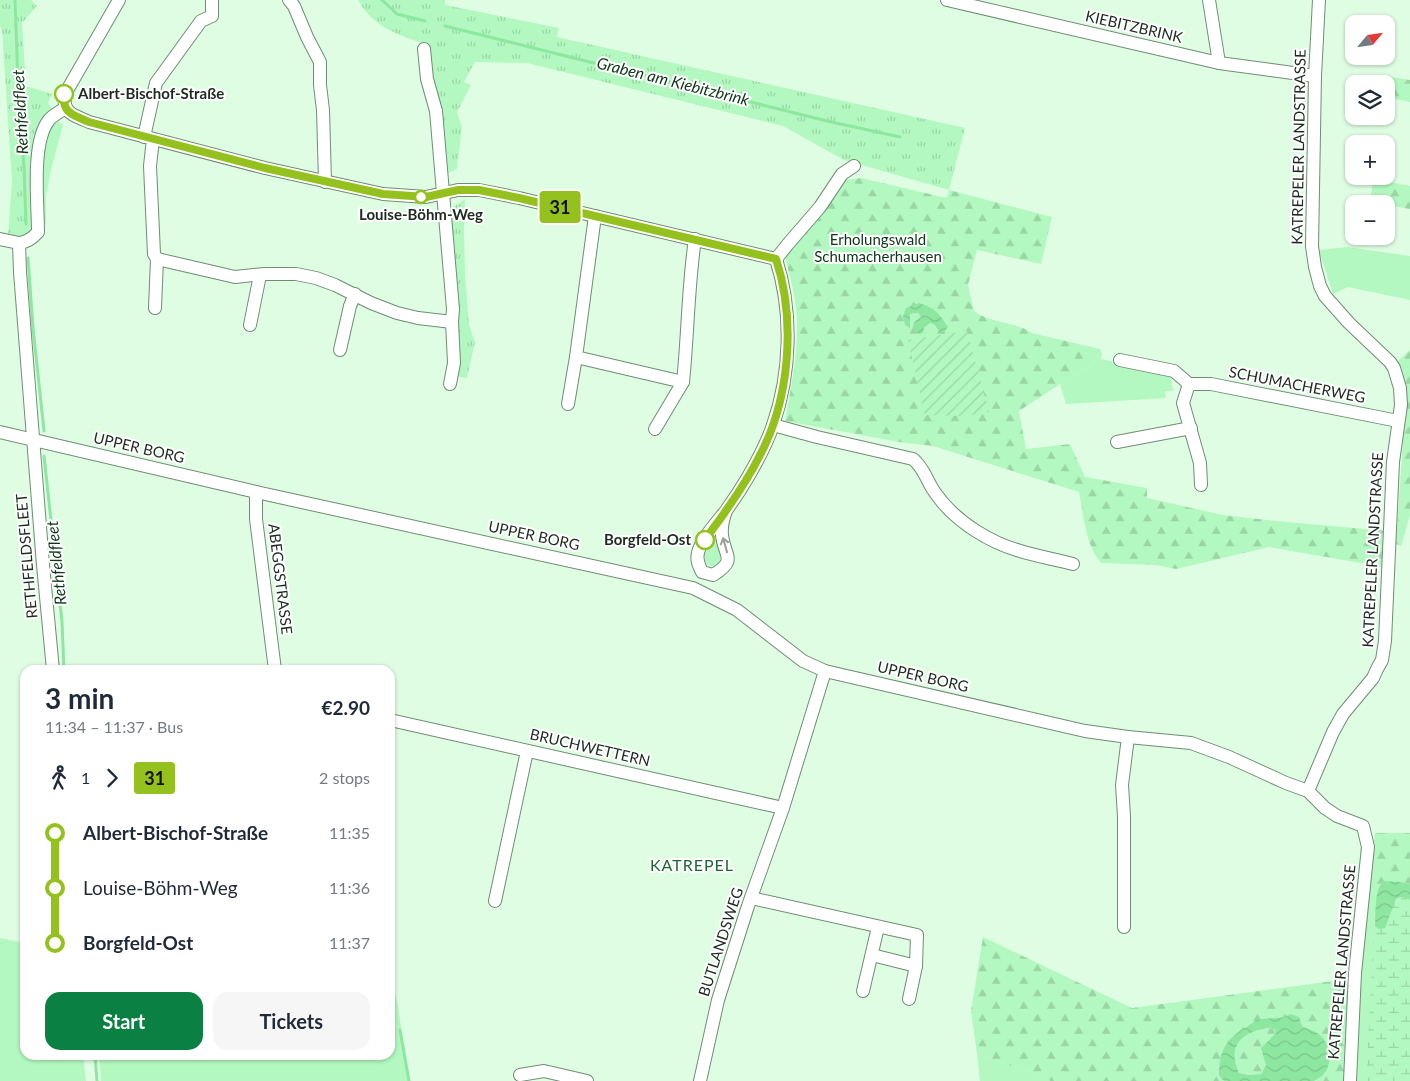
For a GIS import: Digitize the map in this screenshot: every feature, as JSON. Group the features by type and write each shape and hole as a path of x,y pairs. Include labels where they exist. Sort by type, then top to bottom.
{"street":[{"path":"119,0 64,94 63,102 68,111 89,122 265,168 383,194 426,197 458,190 479,190 776,259"},
{"path":"212,0 212,16 201,21 156,83 148,138 154,254 158,258 235,277 296,274 316,278 355,294 371,304 397,313 418,318 452,322"},
{"path":"289,0 294,6 320,62 326,182"},
{"name":"KIEBITZBRINK","path":"947,0 1219,63 1315,76"},
{"path":"1209,0 1219,63"},
{"name":"KATREPELER LANDSTRASSE","path":"1319,0 1315,76 1312,246 1314,267 1325,296 1377,348 1394,368 1400,388 1401,405 1393,462 1385,641 1382,660 1373,678 1344,714 1333,732 1308,791 1325,808 1337,816 1362,826 1368,847 1355,973 1350,1081"},
{"path":"424,49 427,80 436,111 453,309 454,363 450,384"},
{"path":"0,239 19,243 26,242 38,232 37,164 42,132 50,118 68,111"},
{"path":"776,259 820,207 842,174 854,166"},
{"path":"568,404 595,216"},
{"path":"655,429 683,382 690,267 695,239"},
{"name":"RETHFELDSFLEET","path":"19,243 43,565 53,665"},
{"path":"155,308 158,258"},
{"path":"726,511 722,522 722,535 728,557 726,563 724,568 713,575 702,572 697,563 698,553 714,525 726,511 747,479 761,454 773,425 783,387 788,355 788,325 785,291 776,259"},
{"path":"250,325 260,275"},
{"path":"340,350 350,306 355,294"},
{"path":"576,357 683,382"},
{"path":"1120,360 1174,370 1188,384 1183,403 1200,463 1201,485"},
{"name":"SCHUMACHERWEG","path":"1188,384 1212,384 1398,421"},
{"path":"773,425 913,459 919,464 932,488 947,507 978,531 1000,544 1016,550 1073,564"},
{"path":"1117,442 1191,428"},
{"name":"UPPER BORG","path":"0,432 256,492 693,588 737,610 804,661 825,671 1085,731 1191,743 1308,791"},
{"name":"ABEGGSTRASSE","path":"256,492 256,519 274,665"},
{"path":"693,588 702,572"},
{"name":"BUTLANDSWEG","path":"700,1081 718,1000 783,808 825,671"},
{"name":"BRUCHWETTERN","path":"395,721 783,808"},
{"path":"1124,927 1122,785 1128,737"},
{"path":"495,901 526,751"},
{"path":"751,898 917,935 916,966 909,999"},
{"path":"863,991 878,927"},
{"path":"872,955 916,966"},
{"path":"520,1076 544,1071 587,1081"}],"green space":[{"path":"0,0 31,0 37,6 22,23 26,86 52,94 48,103 52,109 44,118 34,228 23,238 8,235 12,182 2,30 0,26"},
{"path":"358,0 445,0 445,5 559,28 557,37 965,128 949,190 844,160 783,126 527,63 475,62 464,82 471,85 457,112 462,127 457,169 444,175 426,44 387,29 371,17"},
{"path":"1395,78 1410,80 1410,102 1395,99"},
{"path":"57,119 63,125 46,196 46,224 43,221 42,200 43,152 48,131"},
{"name":"Erholungswald Schumacherhausen","path":"861,178 947,198 949,190 1052,217 1041,264 977,250 968,285 974,311 981,315 995,321 1018,326 1032,333 1100,349 1102,353 1101,359 1019,411 1026,449 1070,444 1085,477 1147,488 1147,498 1223,515 1387,531 1384,567 1269,547 1176,569 1155,565 1101,563 1088,539 1079,492 933,446 899,442 785,421 795,361 797,316 785,255 824,212 845,180","holes":["906,308 941,316 935,325 930,323 924,328 915,322 921,317 918,313 910,314 910,323"]},
{"path":"1395,183 1410,186 1410,209 1395,206 1395,195 1371,195 1372,185 1395,185"},
{"path":"465,199 465,274 469,325 475,342 467,378 454,376 447,211"},
{"path":"1347,247 1410,256 1410,300 1348,287 1333,294 1319,250"},
{"path":"967,331 989,412 963,416 925,415 908,340"},
{"path":"1410,350 1410,515 1401,546 1396,544 1404,425 1396,363"},
{"path":"1101,359 1170,372 1173,391 1165,391 1166,398 1066,404 1060,384"},
{"path":"715,539 718,541 721,558 715,566 710,566 706,563 704,557 710,543"},
{"path":"1375,833 1410,833 1410,884 1401,882 1377,893 1368,890"},
{"path":"1368,890 1377,893 1410,1081 1356,1081 1356,1045"},
{"path":"1376,891 1410,899 1410,1081 1366,1081"},
{"path":"983,937 1132,1008 1348,979 1347,1081 1314,1081 1320,1079 1320,1036 1282,1018 1264,1020 1245,1027 1219,1076 1224,1081 1050,1081 1048,1077 977,1054 971,1011"},
{"path":"0,938 20,942 20,1060 84,1060 86,1081 0,1081"},
{"path":"395,995 410,1081 101,1081 99,1060 395,1060"},
{"path":"1267,1028 1275,1029 1276,1033 1266,1065 1261,1074 1249,1075 1239,1073 1235,1055 1239,1042 1250,1033"},
{"path":"977,1054 1025,1071 1049,1077 1050,1081 980,1081"}],"water":[{"path":"919,303 933,309 939,315 948,327 944,332 939,332 935,325 930,323 924,328 923,333 919,334 914,330 913,326 914,322 921,317 918,313 910,314 910,328 905,325 903,316 906,308"},
{"path":"1383,881 1410,884 1410,899 1400,897 1396,899 1385,928 1379,929 1375,926 1376,902 1378,890"},
{"path":"1291,1014 1299,1017 1302,1026 1320,1035 1325,1040 1328,1047 1329,1060 1325,1073 1320,1078 1314,1081 1224,1081 1219,1076 1222,1052 1234,1035 1259,1019","holes":["1275,1029 1276,1033 1261,1048 1266,1065 1261,1074 1249,1075 1239,1073 1235,1055 1239,1042 1250,1033 1258,1030"]}],"waterway":[{"name":"Rethfeldfleet","path":"15,0 26,224"},
{"name":"Graben am Kiebitzbrink","path":"382,0 397,14 425,21"},
{"name":"Graben am Kiebitzbrink","path":"445,26 827,121 900,137"},
{"name":"Rethfeldfleet","path":"28,258 44,431"},
{"name":"Rethfeldfleet","path":"44,456 62,622 64,665"},
{"path":"400,1030 409,1081"},
{"name":"Rethfeldfleet","path":"95,1060 97,1081"}],"bus line":[{"name":"31","path":"64,94 63,102 65,108 72,114 89,122 265,168 383,194 409,197 426,197 458,190 479,190 693,238 776,259 785,291 788,325 788,355 783,387 773,425 761,454 747,479 705,540"}],"place":[{"name":"Albert-Bischof-Straße","path":"64,94"},
{"name":"Louise-Böhm-Weg","path":"421,197"},
{"name":"Borgfeld-Ost","path":"705,540"}],"district":[{"name":"KATREPEL","path":"692,865"}]}
